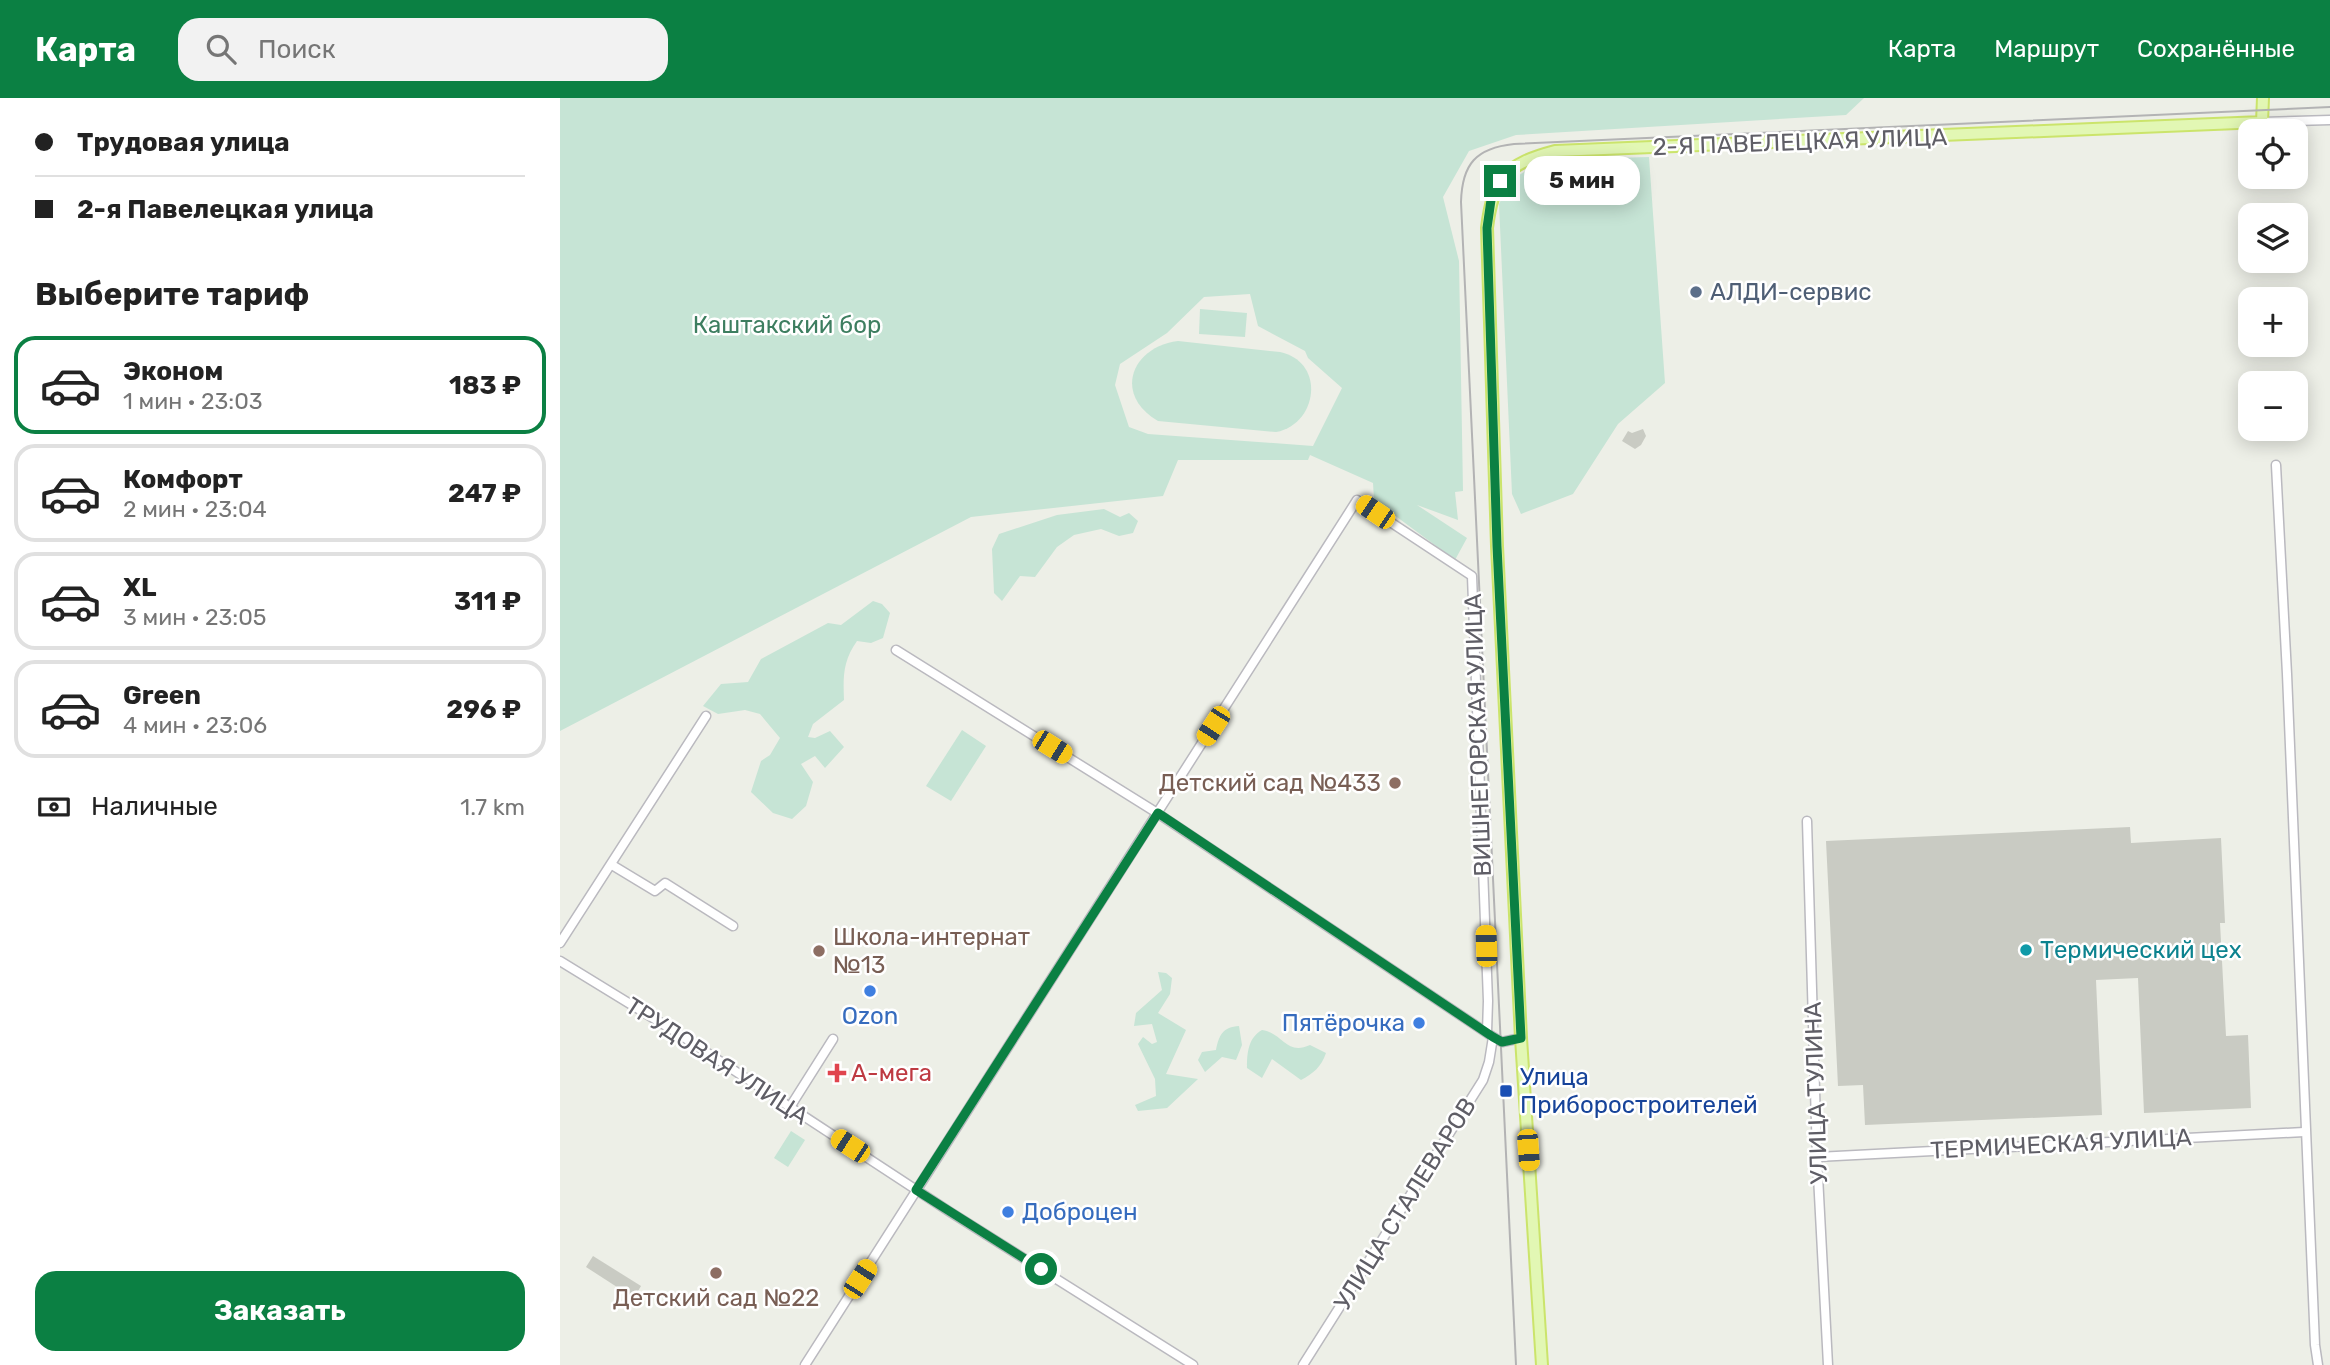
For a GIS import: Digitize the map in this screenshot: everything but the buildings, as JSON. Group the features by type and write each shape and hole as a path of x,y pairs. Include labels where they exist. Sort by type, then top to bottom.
{"main road":[{"path":"2262,119 2263,98"},
{"name":"2-Я ПАВЕЛЕЦКАЯ УЛИЦА","path":"1542,1365 1521,1038 1497,559 1487,228 1491,200 1500,181 1515,166 1530,158 1555,151 2238,123"}],"street":[{"name":"2-Я ПАВЕЛЕЦКАЯ УЛИЦА","path":"2308,121 2330,120"},
{"path":"2276,465 2287,674 2304,1132 2318,1365"},
{"name":"ВИШНЕГОРСКАЯ УЛИЦА","path":"1158,813 1357,500 1472,576 1490,1034"},
{"path":"896,650 1158,813 1502,1042 1521,1038"},
{"path":"560,943 706,716"},
{"path":"805,1365 1158,813"},
{"name":"УЛИЦА ТУЛИНА","path":"1807,821 1817,1157 1828,1365"},
{"path":"612,865 655,891 665,883 733,926"},
{"name":"ТРУДОВАЯ УЛИЦА","path":"560,961 1193,1365"},
{"name":"УЛИЦА СТАЛЕВАРОВ","path":"1303,1365 1483,1080 1489,1062 1490,1034"},
{"path":"790,1107 834,1038"},
{"name":"ТЕРМИЧЕСКАЯ УЛИЦА","path":"1817,1157 2304,1132"}],"green space":[{"name":"Каштакский бор","path":"560,98 1864,98 1846,115 1516,135 1469,151 1443,197 1459,261 1463,491 1455,492 1458,520 1417,505 1467,538 1455,560 1374,500 1373,483 1310,455 1308,460 1178,460 1163,496 971,517 560,731","holes":["1250,294 1258,326 1305,351 1308,358 1342,388 1313,446 1148,434 1129,427 1115,385 1120,364 1167,333 1204,297"]},
{"path":"1649,157 1665,383 1618,424 1573,494 1521,514 1512,494 1499,204 1511,180 1543,160"},
{"path":"1200,309 1247,313 1245,337 1199,334"},
{"path":"1178,341 1280,352 1295,358 1305,368 1310,380 1308,406 1301,418 1290,427 1276,432 1158,421 1144,410 1136,398 1132,386 1134,374 1139,362 1149,352"},
{"path":"1104,509 1120,517 1129,513 1138,521 1133,533 1119,536 1101,529 1074,535 1057,547 1035,577 1020,576 1002,601 994,593 992,549 999,534 1057,515"},
{"path":"873,601 882,604 890,613 883,638 871,643 857,641 845,669 844,700 813,724 808,737 815,738 830,731 844,747 825,768 815,756 801,764 813,782 806,806 792,819 773,813 751,792 761,761 770,755 780,738 760,714 745,710 718,714 703,706 721,684 748,682 761,659 828,623 841,625"},
{"path":"962,730 986,746 951,801 926,786"},
{"path":"1158,972 1166,973 1172,978 1170,994 1158,1013 1186,1030 1166,1074 1198,1079 1167,1108 1138,1111 1135,1105 1156,1096 1155,1079 1138,1044 1143,1037 1152,1044 1157,1042 1152,1024 1134,1026 1136,1013 1162,990"},
{"path":"1239,1026 1242,1045 1236,1060 1222,1057 1205,1072 1198,1060 1202,1052 1216,1050 1223,1033 1229,1028"},
{"path":"1262,1030 1295,1048 1310,1045 1326,1053 1316,1069 1301,1080 1272,1059 1262,1078 1247,1068 1251,1042"},
{"path":"791,1131 805,1140 788,1167 774,1158"}],"tram line":[{"path":"1516,1365 1461,202 1464,177 1468,168 1474,160 1490,149 1514,144 2330,107"}],"place":[{"name":"АЛДИ-сервис","path":"1696,292"},
{"name":"Детский сад №433","path":"1395,783"},
{"name":"Термический цех","path":"2026,950"},
{"name":"Школа-интернат №13","path":"819,951"},
{"name":"Ozon","path":"870,991"},
{"name":"Пятёрочка","path":"1419,1023"},
{"name":"А-мега","path":"837,1073"},
{"name":"Улица Приборостроителей","path":"1506,1091"},
{"name":"Доброцен","path":"1008,1212"},
{"name":"Детский сад №22","path":"716,1273"}],"route":[{"path":"1041,1269 916,1190 1158,813 1493,1037 1502,1042 1521,1038 1497,546 1487,228 1491,200 1500,181"}]}
